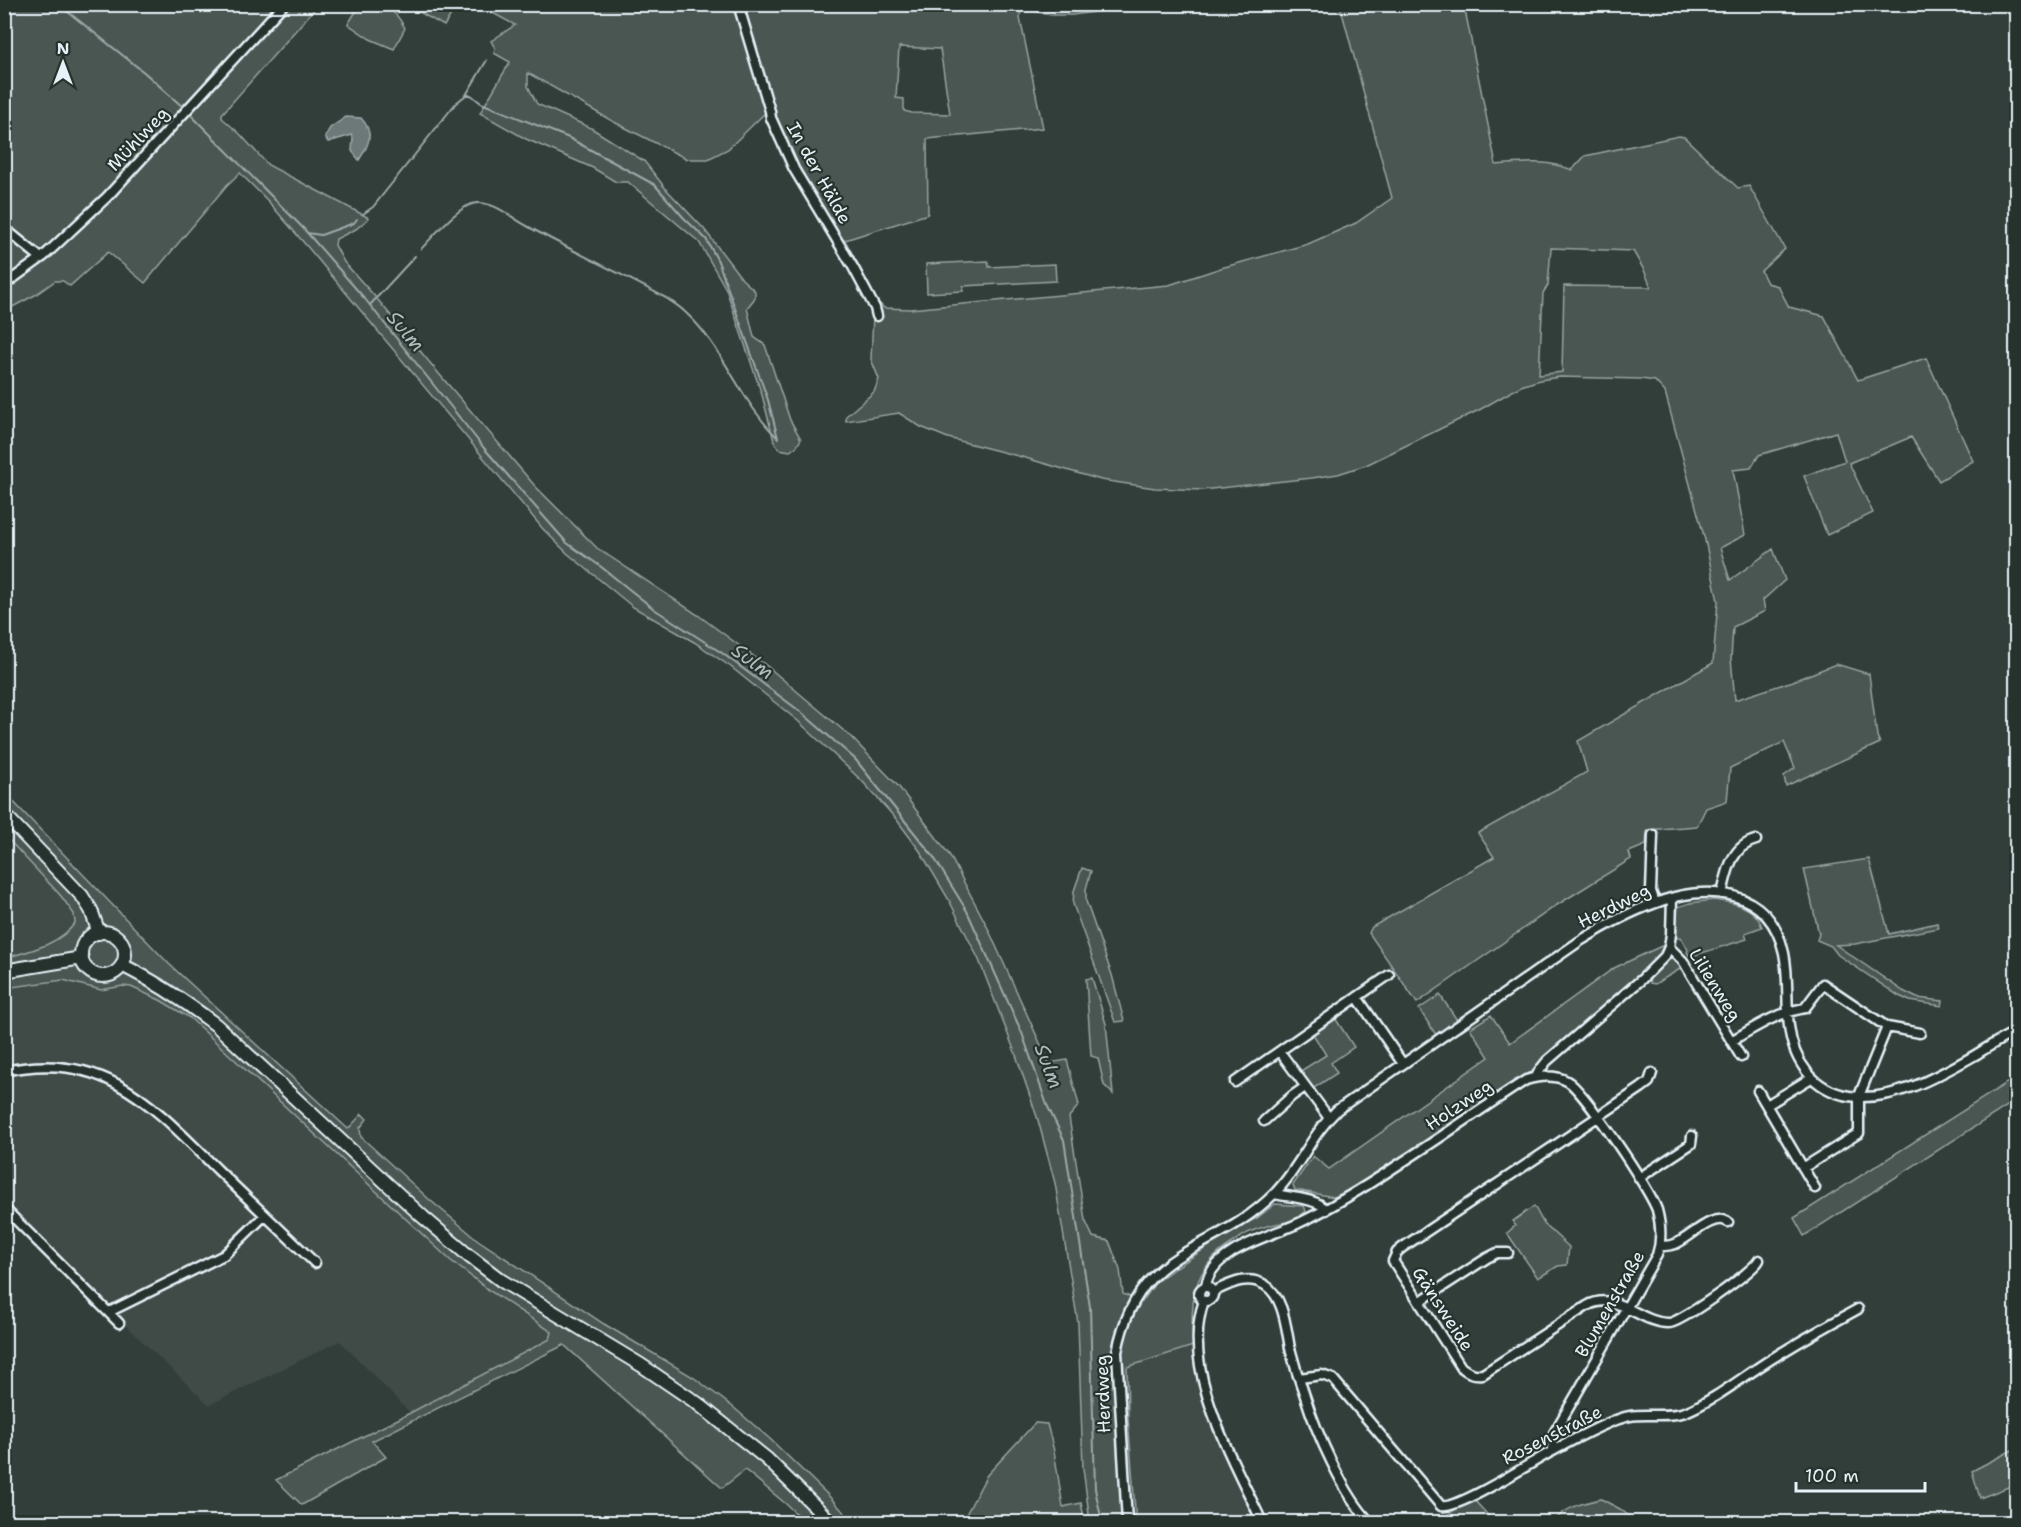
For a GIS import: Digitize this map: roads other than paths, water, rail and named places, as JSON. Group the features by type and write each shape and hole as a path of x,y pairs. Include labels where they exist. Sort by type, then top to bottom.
{"main road":[{"path":"4,814 82,896 91,909 99,933"},
{"path":"99,933 117,937 122,944 125,954 122,965 112,974 97,975 86,967 82,958 83,946 87,940 99,933"},
{"path":"4,971 82,958"},
{"path":"122,965 181,998 216,1026 423,1217 469,1256 502,1281 631,1359 697,1403 767,1459 831,1522"}],"street":[{"name":"Mühlweg","path":"4,285 75,229 107,197 284,4"},
{"name":"In der Hälde","path":"738,4 771,118 795,170 853,267 877,316"},
{"path":"4,228 41,258"},
{"path":"1653,835 1651,891 1655,903"},
{"path":"1722,894 1729,866 1735,854 1742,846 1756,840"},
{"name":"Herdweg","path":"1127,1522 1117,1352 1123,1325 1133,1303 1152,1277 1179,1254 1243,1219 1274,1194 1298,1165 1314,1137 1347,1103 1580,941 1655,903 1672,898 1708,893 1735,895 1757,905 1778,933 1784,953 1789,1027 1793,1047 1810,1078"},
{"path":"1669,947 1672,898"},
{"name":"Lilienweg","path":"1669,947 1683,961 1740,1057"},
{"name":"Holzweg","path":"1210,1290 1206,1281 1212,1270 1228,1254 1253,1240 1297,1224 1326,1210 1526,1080 1536,1077 1547,1061 1642,979 1665,956 1669,947"},
{"path":"1235,1082 1389,975"},
{"name":"Lilienweg","path":"1731,1041 1776,1015 1805,1008 1823,984 1887,1027"},
{"path":"1357,998 1403,1064"},
{"path":"1803,1168 1859,1133 1859,1096 1887,1027 1920,1033"},
{"path":"1767,1105 1810,1078 1830,1091 1850,1096 1880,1096 1915,1085 2016,1032"},
{"path":"1280,1052 1329,1119"},
{"path":"4,1071 38,1066 61,1067 86,1071 125,1088 165,1118 315,1263"},
{"path":"1599,1118 1649,1082 1652,1073"},
{"name":"Blumenstraße","path":"1536,1077 1550,1076 1569,1082 1578,1089 1639,1178 1656,1208 1660,1224 1660,1246 1657,1255 1554,1432 1551,1442 1553,1451"},
{"path":"1264,1121 1305,1087"},
{"path":"1758,1091 1815,1188"},
{"name":"Gänsweide","path":"1599,1118 1397,1252 1393,1262 1461,1367 1471,1374 1483,1374 1600,1300 1610,1301 1627,1308"},
{"path":"1639,1178 1691,1144 1692,1136"},
{"path":"1274,1194 1316,1202 1323,1205 1326,1210"},
{"path":"4,1208 119,1323"},
{"path":"109,1312 224,1256 265,1215"},
{"path":"1660,1246 1675,1244 1714,1220 1723,1219 1728,1222"},
{"path":"1419,1302 1487,1258 1497,1253 1508,1253"},
{"path":"1627,1308 1658,1322 1675,1322 1744,1277 1759,1260"},
{"path":"1210,1290 1238,1280 1257,1282 1271,1291 1283,1314 1299,1378 1319,1434 1344,1483 1364,1517 1370,1522"},
{"name":"Holzweg","path":"1210,1290 1202,1288 1199,1293 1199,1297 1204,1301 1199,1319 1198,1340 1203,1382 1212,1412 1262,1522"},
{"name":"Rosenstraße","path":"1299,1378 1323,1375 1333,1379 1444,1507 1456,1504 1553,1451 1622,1418 1673,1414 1688,1410 1716,1396 1759,1367 1858,1309"}],"waterway":[{"name":"Sulm","path":"58,4 145,73 184,108"},
{"path":"363,214 373,207 456,103 466,95 487,60"},
{"path":"466,95 471,95 481,103 569,138 655,185 706,239 718,261 768,400 778,438"},
{"name":"Sulm","path":"188,112 303,228 365,299 483,447 567,543 654,609 722,653 801,712 855,759 933,856 967,911 1022,1033 1047,1105 1064,1140 1090,1307 1095,1489 1102,1522"},
{"path":"421,249 462,209 477,203 497,208 521,223 666,298 680,308 711,341 753,408 778,438"},
{"path":"307,233 321,235 354,223 357,219"},
{"path":"370,305 415,256"}]}
